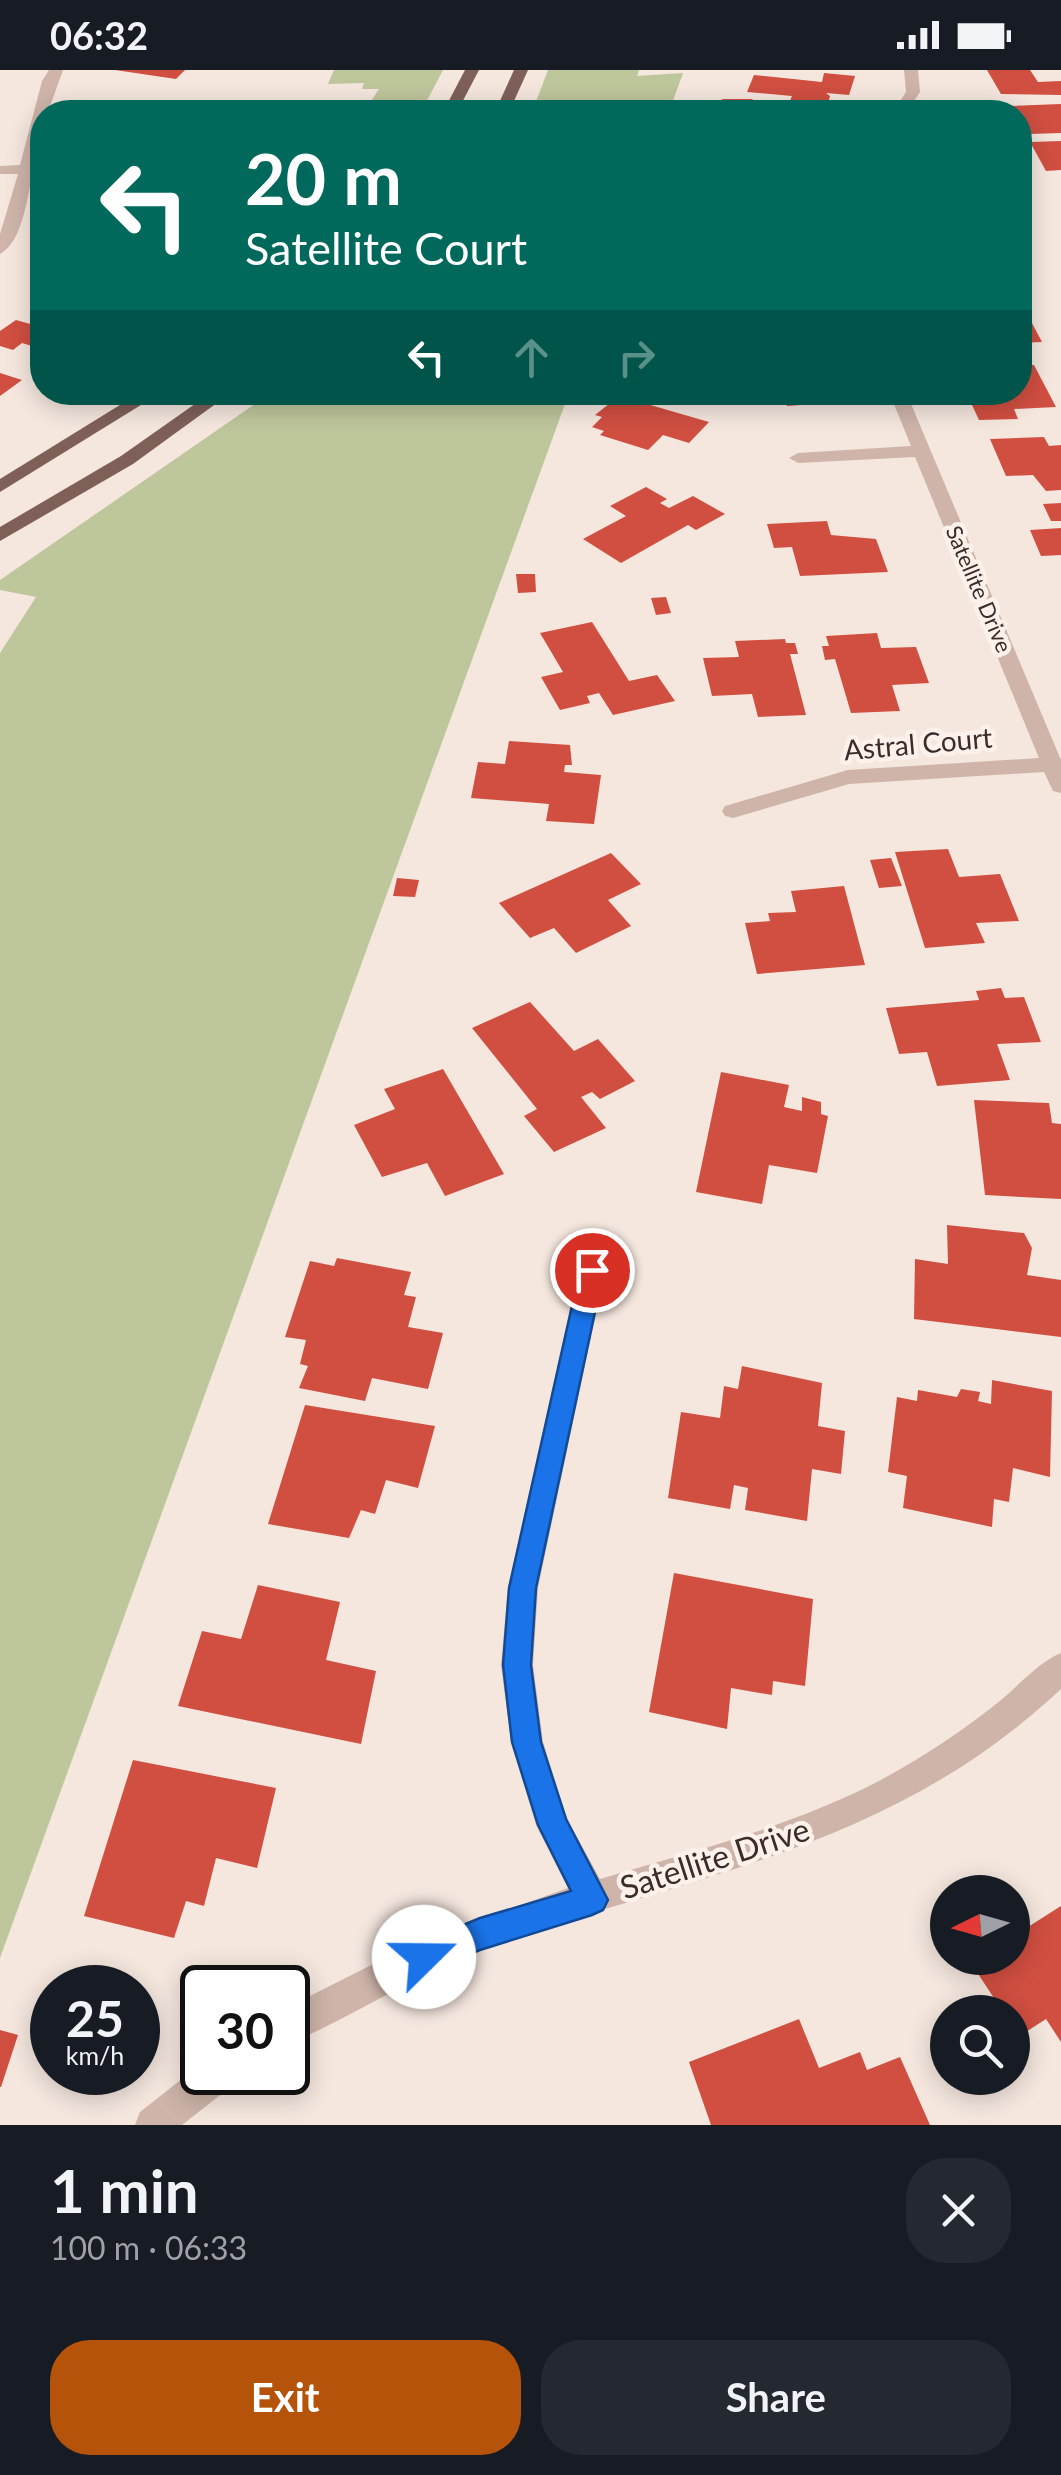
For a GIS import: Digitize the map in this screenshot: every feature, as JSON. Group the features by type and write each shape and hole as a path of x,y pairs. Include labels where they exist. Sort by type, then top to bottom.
{"main road":[{"path":"456,100 472,70"},
{"path":"507,100 521,70"},
{"path":"0,487 133,405"},
{"path":"0,535 128,460 206,405"}],"street":[{"path":"45,100 48,81 56,70"},
{"path":"908,100 913,92 911,70"},
{"path":"0,170 30,168"},
{"path":"0,249 30,181"},
{"name":"Satellite Drive","path":"903,405 1061,786"},
{"path":"798,458 922,451"},
{"name":"Astral Court","path":"733,810 848,777 1052,764"},
{"path":"592,1270 522,1588 517,1665 527,1742 553,1825 592,1900"},
{"name":"Satellite Drive","path":"310,2013 368,1980 480,1934 827,1822 924,1776 1021,1707 1061,1668"},
{"path":"152,2125 190,2095"}],"green space":[{"path":"334,70 443,70 427,100 372,100 379,89 362,89 364,83 328,84"},
{"path":"548,70 639,70 637,76 683,73 673,100 537,100"},
{"path":"254,405 565,405 0,1958 0,653 36,597 0,590 0,580"}],"building":[{"path":"115,70 185,70 176,79"},
{"path":"987,70 1030,70 1038,82 1061,81 1061,95 1001,94"},
{"path":"824,73 855,76 849,95 826,93 829,100 790,100 792,96 747,92 754,75 822,82"},
{"path":"1061,104 1061,133 1032,134 1032,105"},
{"path":"1061,141 1061,170 1046,171 1032,142"},
{"path":"16,320 30,324 30,345 22,343 13,350 0,346 0,331"},
{"path":"1032,323 1042,342 1032,342"},
{"path":"1032,365 1056,407 1014,409 1018,419 979,420 972,405 1032,405"},
{"path":"0,373 22,380 0,396"},
{"path":"608,405 650,405 709,422 689,443 663,435 648,450 600,435 604,431 592,427 602,417 595,415"},
{"path":"1044,437 1049,446 1061,445 1061,490 1046,491 1033,475 1006,476 990,439"},
{"path":"646,487 667,499 660,503 669,508 693,496 725,514 696,530 688,525 621,563 583,539 626,516 610,506"},
{"path":"1061,503 1061,521 1051,521 1043,504"},
{"path":"827,521 831,535 876,539 888,572 800,576 792,547 774,548 767,524"},
{"path":"1061,528 1061,555 1041,556 1030,530"},
{"path":"516,574 535,574 536,592 518,593"},
{"path":"666,597 671,613 656,615 651,598"},
{"path":"592,622 629,681 657,675 675,701 613,715 599,693 587,696 590,703 560,710 541,677 563,672 540,633"},
{"path":"877,633 881,648 916,647 929,683 892,685 900,711 851,713 835,659 825,660 822,646 829,646 826,636"},
{"path":"785,639 786,643 795,643 798,654 790,654 806,715 758,717 752,694 712,696 703,658 739,657 735,641"},
{"path":"509,741 570,745 572,765 565,765 564,772 601,775 594,824 546,821 549,804 471,798 478,762 505,764"},
{"path":"948,849 959,877 1000,874 1019,921 976,923 985,943 925,948 895,852"},
{"path":"611,853 641,884 608,900 631,926 576,953 554,928 530,938 499,903"},
{"path":"891,858 902,886 879,888 870,860"},
{"path":"397,878 419,880 415,897 393,896"},
{"path":"844,886 865,965 757,974 745,923 770,921 768,913 796,912 791,891"},
{"path":"1001,988 1005,998 1024,997 1041,1042 997,1044 1010,1080 937,1086 927,1052 899,1054 886,1008 979,1000 976,991"},
{"path":"530,1002 574,1051 598,1039 635,1081 600,1099 592,1092 581,1097 606,1128 554,1152 524,1116 537,1109 472,1028"},
{"path":"443,1069 504,1174 445,1196 427,1163 382,1177 354,1125 395,1109 384,1089"},
{"path":"721,1072 789,1085 784,1107 802,1111 802,1097 821,1102 821,1114 828,1116 817,1173 769,1165 762,1204 696,1192"},
{"path":"974,1100 1049,1103 1052,1123 1061,1124 1061,1199 985,1195"},
{"path":"947,1225 1024,1233 1032,1248 1027,1275 1061,1280 1061,1337 914,1319 915,1259 948,1264"},
{"path":"337,1258 411,1272 404,1295 416,1297 408,1327 443,1333 428,1389 372,1378 365,1401 299,1388 308,1366 300,1364 306,1340 285,1337 310,1261 334,1266"},
{"path":"742,1366 822,1383 818,1426 845,1431 841,1474 812,1469 807,1521 745,1510 748,1488 734,1485 730,1509 668,1498 681,1412 720,1418 724,1386 738,1389"},
{"path":"992,1380 1052,1391 1050,1477 1013,1468 1009,1502 994,1499 992,1527 903,1508 907,1476 888,1472 897,1397 917,1401 918,1390 957,1397 961,1389 980,1392 978,1401 991,1404"},
{"path":"305,1405 435,1426 418,1488 386,1480 375,1514 361,1510 349,1538 268,1524"},
{"path":"674,1573 813,1599 805,1686 773,1681 772,1695 731,1688 727,1729 649,1712"},
{"path":"258,1585 340,1602 326,1660 376,1671 361,1744 178,1706 202,1631 241,1639"},
{"path":"133,1760 276,1788 257,1868 216,1858 204,1906 186,1901 174,1938 84,1916"},
{"path":"1061,1906 1061,2042 1046,2019 1030,2029 1030,1995 992,1995 979,1975 1030,1975 1030,1926"},
{"path":"799,2019 819,2068 860,2052 867,2070 900,2057 930,2125 711,2125 689,2062"},
{"path":"0,2030 18,2035 1,2087 0,2087"}],"route":[{"path":"424,1957 480,1934 592,1900 553,1825 527,1742 517,1665 522,1588 592,1270"}]}
